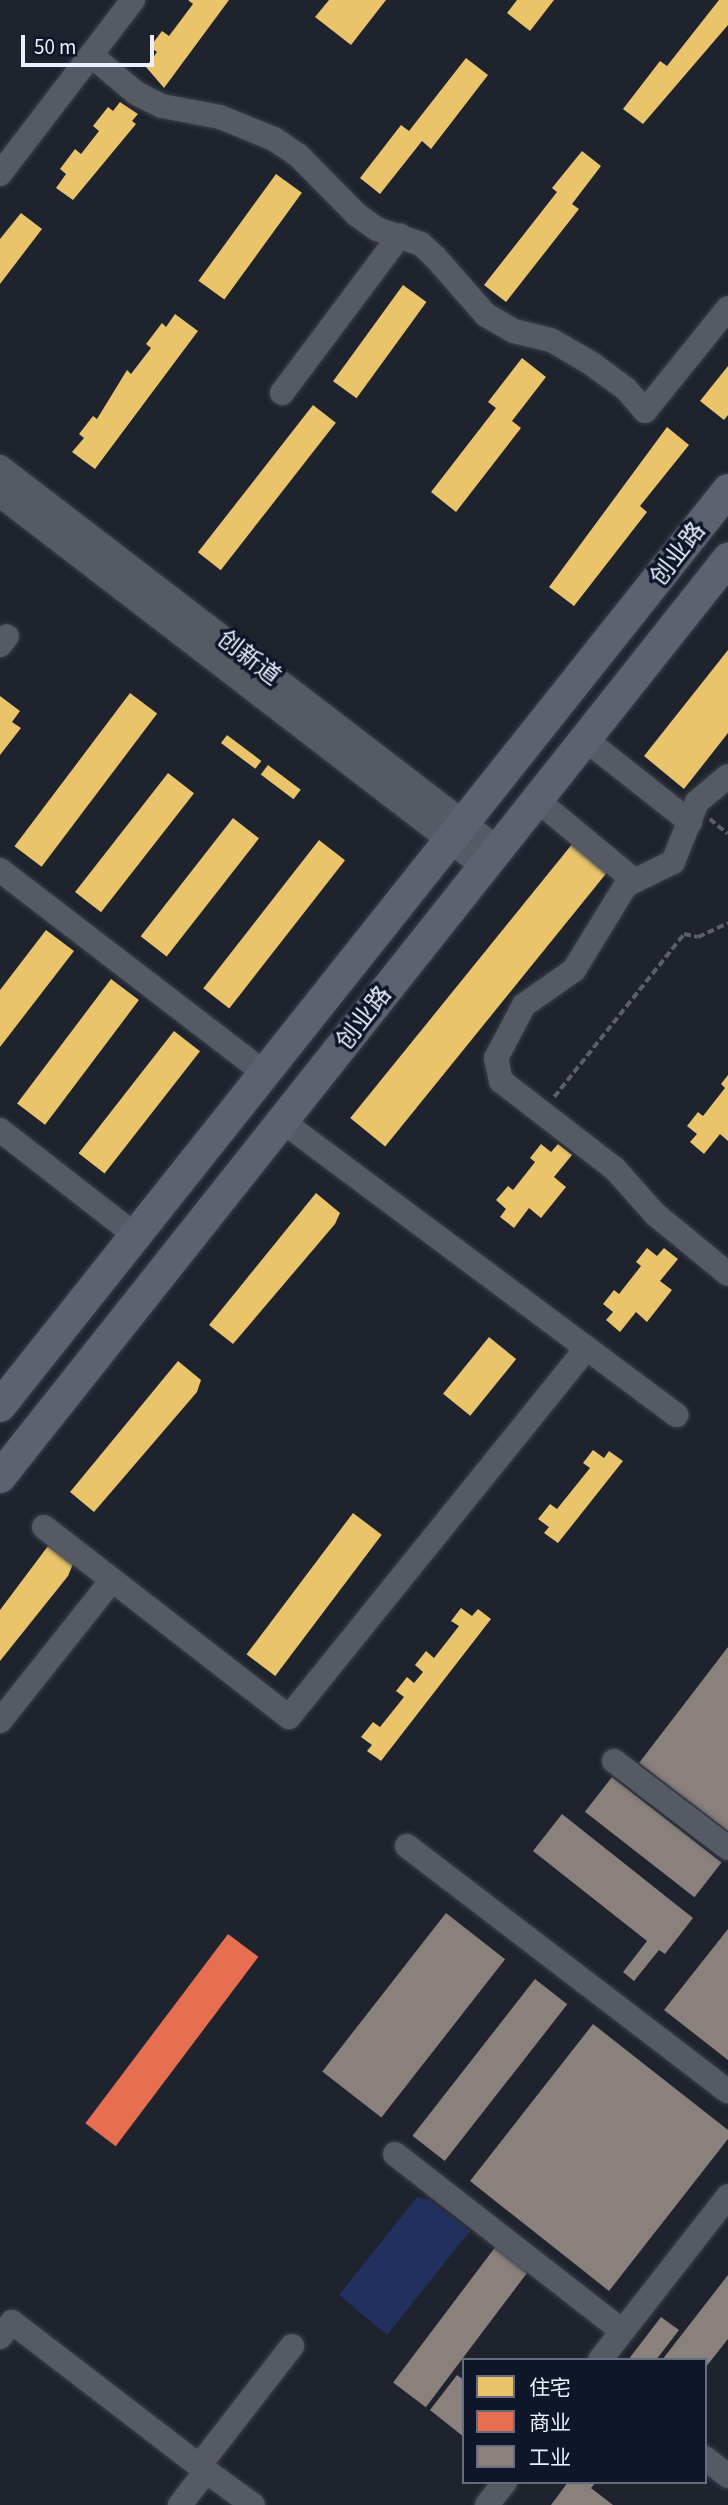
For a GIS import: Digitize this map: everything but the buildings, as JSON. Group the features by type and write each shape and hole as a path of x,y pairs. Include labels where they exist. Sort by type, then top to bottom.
{"main road":[{"name":"创业路","path":"0,1406 728,490"},
{"name":"创业路","path":"0,1477 728,559"}],"street":[{"path":"0,174 133,0"},
{"path":"91,55 136,93 162,106 220,117 274,138 298,155 356,214 377,229 400,235 435,257 472,302 500,326 569,350 615,381 645,411 728,308"},
{"path":"282,393 400,235"},
{"name":"创新道","path":"0,467 457,832"},
{"name":"创新道","path":"0,495 491,858"},
{"path":"0,637 7,636 0,645"},
{"path":"585,739 690,822"},
{"path":"728,776 697,802 673,862 635,881 617,898 574,970 524,1005 496,1058 501,1081 615,1169 654,1214 728,1274"},
{"path":"537,800 635,881"},
{"path":"0,870 265,1073"},
{"path":"282,1121 677,1415"},
{"path":"0,1130 136,1236"},
{"path":"44,1527 289,1717 587,1349"},
{"path":"0,1721 112,1580"},
{"path":"614,1761 728,1848"},
{"path":"407,1846 728,2091"},
{"path":"394,2154 622,2331"},
{"path":"602,2358 728,2196"},
{"path":"0,2337 12,2322 253,2505"},
{"path":"180,2505 202,2468 292,2347"},
{"path":"707,2460 728,2476"},
{"path":"487,2505 503,2484"}],"path":[{"path":"542,1113 684,934 698,937 728,923"}],"shaded area":[{"path":"417,2197 430,2200 470,2231 387,2335 339,2295"}]}
